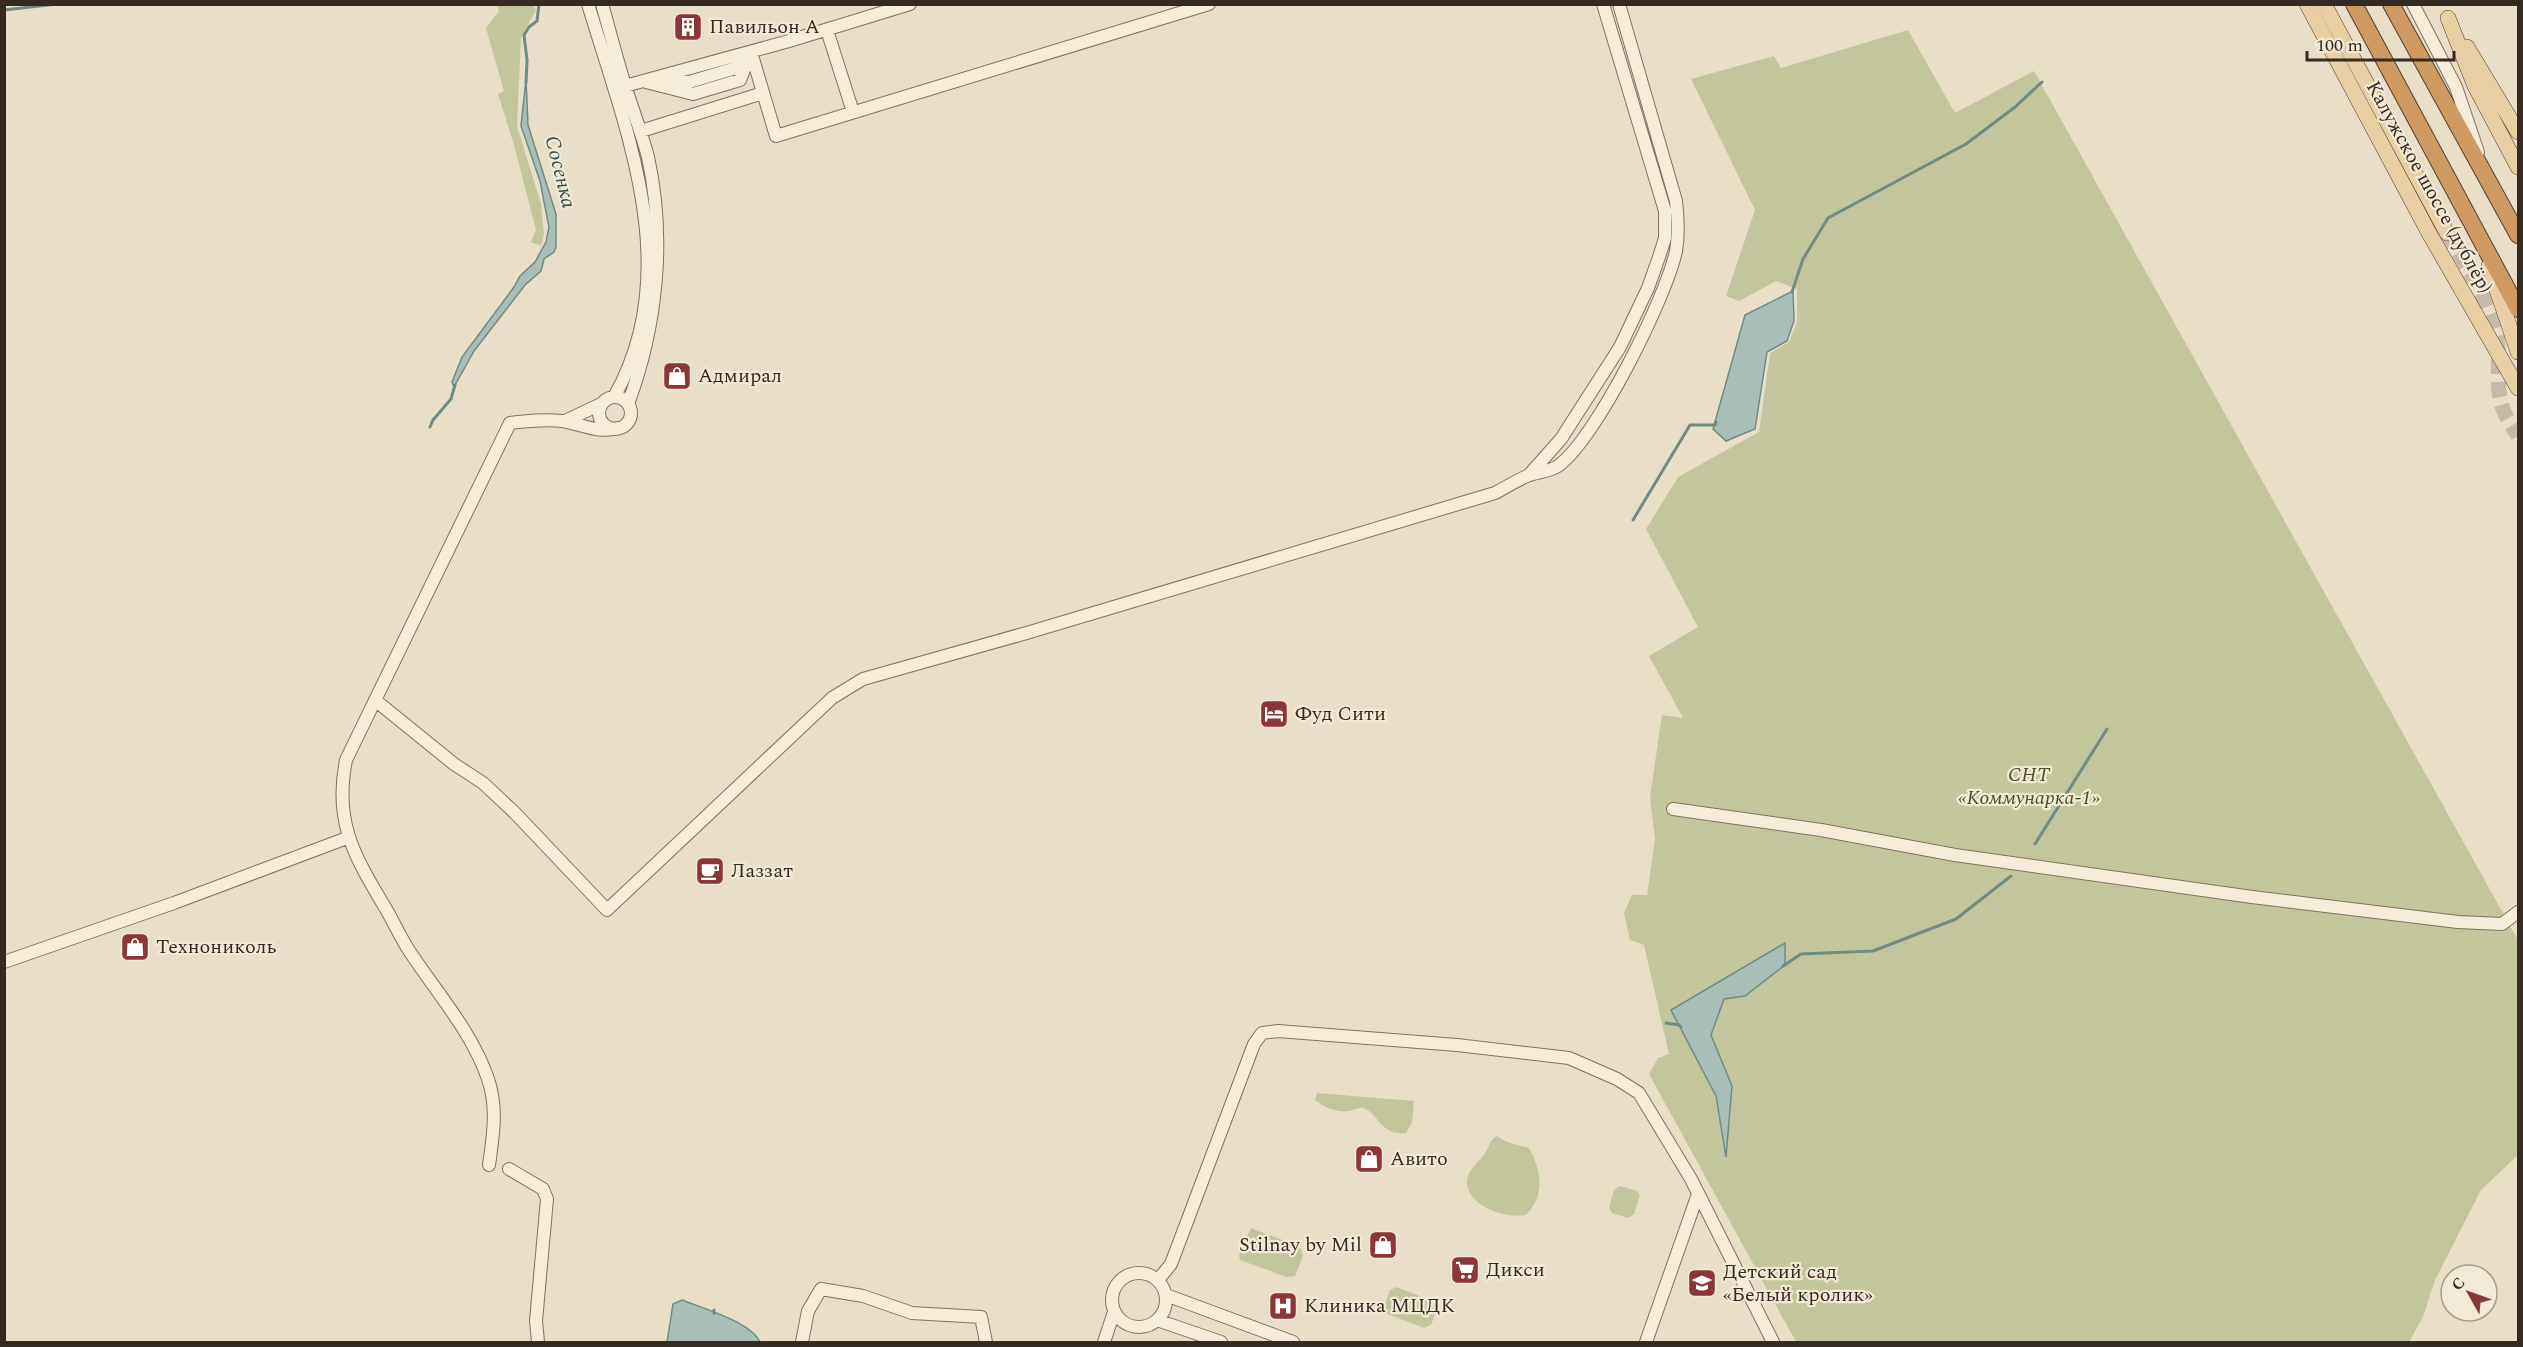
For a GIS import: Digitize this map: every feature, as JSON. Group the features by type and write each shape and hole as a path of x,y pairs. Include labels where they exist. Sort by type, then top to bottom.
{"highway":[{"path":"2354,4 2518,309"},
{"path":"2391,4 2518,235"}],"main road":[{"name":"Калужское шоссе (дублёр)","path":"2307,4 2429,233 2518,388"},
{"path":"2324,4 2447,233"},
{"path":"2444,11 2518,132"},
{"path":"2444,11 2475,86 2518,167"},
{"path":"2474,227 2518,352"}],"street":[{"path":"588,4 635,161 646,218 648,261 643,322 628,373 614,397"},
{"path":"489,1165 495,1116 489,1080 471,1042 408,950 400,931 358,863 347,838 341,784 346,760 510,423 536,419 565,421 607,431 618,428 629,418 628,404 638,377 651,323 657,261 656,206 641,131 625,86 602,4"},
{"path":"625,86 751,52 910,4"},
{"path":"751,52 776,136 1209,4"},
{"path":"1528,476 1561,439 1620,346 1648,288 1665,238 1665,211 1603,4"},
{"path":"375,700 454,764 483,783 515,813 607,910 832,698 863,679 1030,632 1495,493 1528,476 1556,467 1571,454 1608,401 1661,297 1676,252 1679,227 1676,201 1619,4"},
{"path":"2413,4 2456,87 2488,178"},
{"path":"826,30 853,112"},
{"path":"643,81 691,89 738,74 751,52"},
{"path":"674,121 695,100 741,86 763,93"},
{"path":"641,131 674,121 700,118 747,104 763,93"},
{"path":"565,421 601,404 608,398 621,398 628,404"},
{"path":"601,404 599,413 602,422 609,427 618,428"},
{"path":"1673,809 1821,830 1955,855 2458,922 2502,924 2518,912"},
{"path":"4,962 174,903 347,838"},
{"path":"1158,1280 1172,1264 1254,1044 1262,1033 1271,1031 1457,1045 1573,1060 1617,1079 1639,1093 1698,1194 1773,1342"},
{"path":"509,1169 543,1190 547,1199 536,1321 538,1342"},
{"path":"1646,1342 1698,1194"},
{"path":"1690,1220 1699,1215 1712,1221"},
{"path":"1104,1342 1114,1312 1112,1293 1122,1278 1140,1272 1158,1280 1166,1295 1166,1304 1157,1320 1143,1327 1126,1324 1114,1312"},
{"path":"802,1342 808,1311 821,1289 863,1296 912,1313 981,1317 986,1342"},
{"path":"1166,1295 1293,1342"},
{"path":"1157,1320 1221,1342"}],"green space":[{"path":"497,5 533,5 536,10 521,38 517,126 541,204 544,235 541,246 531,242 536,230 498,94 504,91 486,28 499,11"},
{"name":"СНТ «Коммунарка-1»","path":"1908,30 1955,113 2034,71 2518,940 2518,1155 2481,1190 2444,1263 2439,1263 2439,1272 2423,1317 2409,1342 1796,1342 1649,1074 1658,1058 1669,1054 1644,945 1630,940 1624,913 1632,895 1647,895 1655,839 1650,797 1662,715 1683,718 1649,656 1698,627 1646,529 1678,477 1759,432 1770,353 1789,342 1797,322 1797,289 1776,281 1739,301 1726,296 1755,210 1691,79 1774,56 1781,68"},
{"path":"1317,1093 1414,1101 1412,1122 1406,1133 1397,1133 1385,1128 1373,1114 1363,1108 1340,1111 1323,1105 1315,1100"},
{"path":"1497,1136 1507,1142 1529,1148 1533,1156 1539,1173 1539,1191 1537,1199 1526,1215 1509,1215 1489,1209 1474,1198 1469,1191 1467,1182 1469,1174"},
{"path":"1620,1186 1637,1191 1640,1195 1634,1214 1628,1218 1612,1213 1609,1208 1614,1190"},
{"path":"1251,1228 1300,1247 1303,1256 1295,1276 1286,1277 1240,1260 1239,1255"},
{"path":"1397,1287 1437,1303 1431,1325 1424,1328 1385,1313 1384,1307 1390,1290"}],"water":[{"path":"526,79 528,125 556,214 556,247 554,252 544,259 541,271 525,285 474,351 454,387 452,382 462,357 520,276 535,262 546,242 549,227 540,181 521,126"},
{"path":"1793,291 1794,321 1787,341 1767,352 1755,429 1726,441 1713,429 1745,315"},
{"path":"1785,943 1785,965 1745,996 1724,999 1711,1035 1732,1086 1726,1157 1716,1096 1671,1010"},
{"path":"682,1300 737,1322 747,1328 760,1342 667,1342 673,1304"}],"waterway":[{"path":"4,10 57,4"},
{"name":"Сосенка","path":"526,83 527,60 524,35 537,21 539,4"},
{"path":"1792,292 1803,259 1828,218 1966,144 2015,107 2042,82"},
{"name":"Сосенка","path":"430,427 433,420 451,399 455,385"},
{"path":"1633,520 1690,425 1715,425 1716,422"},
{"path":"2035,844 2107,729"},
{"path":"1783,966 1801,954 1873,951 1956,919 2011,876"},
{"path":"1666,1023 1681,1027"}],"tunnel":[{"path":"2447,233 2474,280 2491,316 2497,338 2501,403 2518,436"}],"place":[{"name":"Павильон А","path":"688,27"},
{"name":"Адмирал","path":"677,376"},
{"name":"Фуд Сити","path":"1274,714"},
{"name":"Лаззат","path":"710,871"},
{"name":"Технониколь","path":"135,947"},
{"name":"Авито","path":"1369,1159"},
{"name":"Stilnay by Mil","path":"1383,1245"},
{"name":"Дикси","path":"1465,1270"},
{"name":"Детский сад «Белый кролик»","path":"1702,1283"},
{"name":"Клиника МЦДК","path":"1283,1306"}]}
